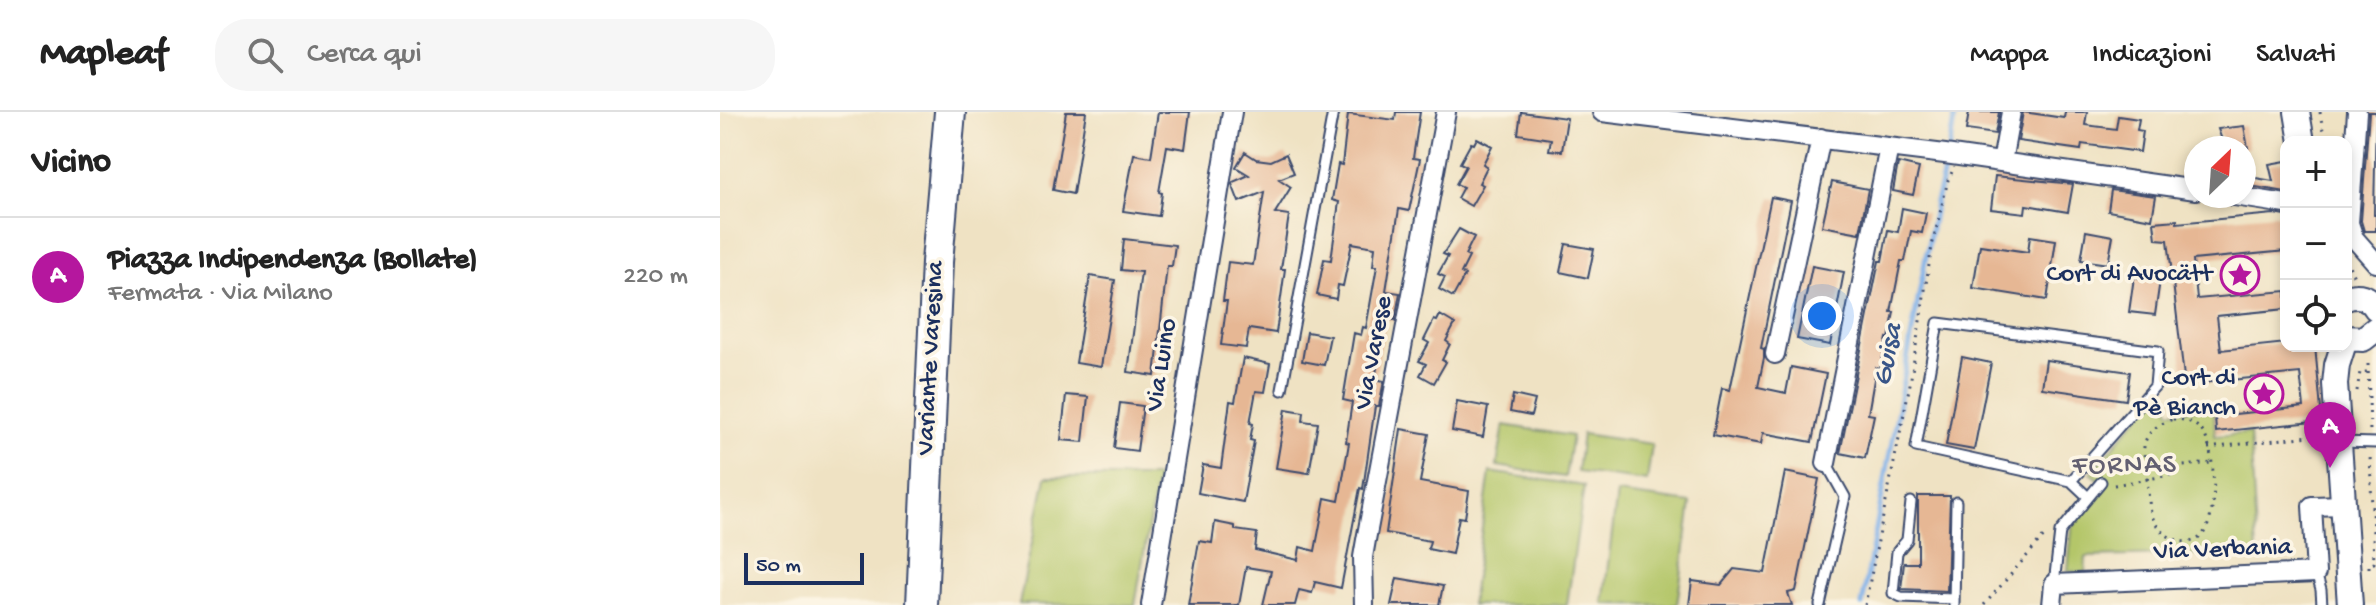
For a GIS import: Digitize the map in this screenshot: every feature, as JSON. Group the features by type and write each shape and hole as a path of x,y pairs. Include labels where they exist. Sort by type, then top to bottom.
{"main road":[{"name":"Variante Varesina","path":"922,605 937,262 950,112"}],"street":[{"name":"Via Luino","path":"1151,605 1189,365 1213,242 1230,112"},
{"name":"Via Varese","path":"1364,605 1363,557 1446,112"},
{"path":"1602,112 1955,155 2184,188"},
{"path":"2002,162 2011,112"},
{"path":"2297,112 2301,136"},
{"path":"2357,112 2348,212 2351,233 2376,263"},
{"path":"1775,354 1821,138"},
{"path":"1826,463 1889,147"},
{"path":"2256,199 2280,203"},
{"path":"2350,605 2336,439 2347,366 2361,338"},
{"name":"Via Verbania","path":"2054,584 2316,573 2312,506 2343,505"},
{"path":"2052,605 2054,584"}],"lane":[{"path":"1282,390 1333,112"},
{"path":"2071,481 2155,386 2158,351 1938,323 1916,447 2071,481 2088,497"},
{"path":"2336,439 2373,443"},
{"path":"1820,605 1845,497 1826,463"},
{"path":"2054,584 2060,532 2088,497 2104,484"},
{"path":"1911,502 1907,540 1897,552 1893,593 1901,597 1954,602 1956,502"},
{"path":"2316,573 2322,605"}],"path":[{"path":"2320,112 2324,136"},
{"path":"1865,605 1910,384 1932,246 1955,155"},
{"path":"2368,364 2373,443 2374,563 2369,564 2368,576"},
{"path":"2173,419 2189,422 2204,434 2208,448 2211,523 2197,541 2176,540 2158,529 2150,509 2145,442 2151,431 2173,419"},
{"path":"2208,448 2336,439"},
{"path":"2104,484 2176,474 2174,467 2211,463"},
{"path":"1984,605 2046,534"}],"green space":[{"path":"2163,388 2170,411 2214,408 2215,436 2250,433 2257,553 2086,557 2085,573 2068,571 2072,528 2104,484 2091,473"},
{"path":"1504,425 1572,436 1565,477 1497,466"},
{"path":"1582,434 1652,444 1647,481 1577,472"},
{"path":"1490,472 1584,486 1567,605 1471,605"},
{"path":"1046,477 1157,477 1135,605 1019,604"},
{"path":"1617,493 1691,503 1677,605 1603,604"}],"building":[{"path":"1066,112 1086,112 1073,194 1053,190"},
{"path":"1158,112 1190,112 1185,149 1167,146 1159,192 1162,193 1159,216 1123,211 1134,154 1151,157"},
{"path":"1396,112 1420,112 1413,158 1420,159 1409,211 1399,209 1386,291 1400,293 1395,320 1386,319 1375,379 1384,381 1379,406 1375,406 1363,489 1360,488 1341,588 1315,582 1312,593 1299,590 1295,605 1263,605 1271,571 1246,567 1239,605 1188,605 1199,541 1212,543 1215,522 1235,526 1235,530 1257,533 1255,550 1298,560 1300,547 1315,551 1325,498 1339,501 1352,402 1343,400 1354,333 1361,335 1363,327 1366,328 1377,266 1373,266 1375,247 1352,243 1343,286 1338,285 1336,299 1317,295 1324,259 1331,260 1339,202 1332,200 1338,164 1342,165 1348,114 1395,120"},
{"path":"1521,112 1567,118 1562,151 1549,150 1551,139 1518,134"},
{"path":"1969,112 1999,112 1995,134 1966,130"},
{"path":"2023,112 2064,118 2065,112 2087,112 2085,125 2116,129 2118,116 2139,119 2137,130 2143,131 2140,152 2082,144 2081,150 2018,141"},
{"path":"2369,112 2376,112 2376,231 2364,231 2361,221"},
{"path":"2244,126 2246,136 2221,136 2218,129"},
{"path":"1477,138 1492,146 1483,164 1487,167 1479,183 1483,185 1471,206 1457,198 1463,187 1456,184 1466,166 1460,163"},
{"path":"1245,152 1256,159 1271,161 1286,154 1294,173 1279,179 1291,187 1275,213 1289,215 1276,333 1249,329 1246,348 1221,345 1228,262 1253,265 1264,192 1239,202 1232,184 1249,175 1236,167"},
{"path":"2280,162 2280,191 2256,187 2256,178 2273,181 2269,164"},
{"path":"1898,163 1919,168 1913,195 1893,191"},
{"path":"1995,176 2073,184 2068,212 2026,205 2025,213 1991,209"},
{"path":"1832,182 1868,189 1860,233 1822,226"},
{"path":"2111,190 2156,196 2152,219 2108,211"},
{"path":"1771,197 1791,201 1761,348 1764,349 1764,358 1758,387 1786,393 1791,367 1826,374 1812,442 1763,433 1761,444 1713,435 1722,388 1730,390"},
{"path":"1902,208 1926,213 1922,233 1911,231 1905,261 1901,261 1889,339 1880,369 1876,368 1868,414 1874,415 1865,458 1840,453 1879,261 1882,261 1888,230 1898,232"},
{"path":"2280,215 2280,252 2193,260 2197,299 2280,292 2280,310 2217,316 2221,350 2280,344 2280,352 2316,352 2322,421 2216,432 2215,416 2304,407 2300,373 2202,383 2201,375 2184,377 2168,240 2156,239 2154,222 2177,220 2177,223"},
{"path":"1459,229 1474,237 1465,255 1469,257 1461,273 1465,275 1453,297 1439,289 1445,277 1438,274 1448,256 1443,254"},
{"path":"2086,231 2113,236 2108,264 2081,260"},
{"path":"2030,236 2056,240 2047,300 1973,288 1980,245 2028,252"},
{"path":"1124,239 1175,245 1172,266 1167,266 1155,376 1128,372 1141,272 1121,270"},
{"path":"1566,244 1594,249 1588,278 1560,272"},
{"path":"1812,266 1844,272 1830,345 1797,339"},
{"path":"1090,276 1115,280 1101,367 1076,363"},
{"path":"2134,277 2160,280 2155,315 2129,312"},
{"path":"1440,315 1455,324 1446,341 1450,344 1442,360 1446,362 1434,383 1420,375 1426,364 1419,361 1429,343 1424,340"},
{"path":"1307,332 1330,336 1324,365 1302,361"},
{"path":"1962,357 1991,363 1974,450 1946,445"},
{"path":"1243,358 1270,364 1265,392 1256,391 1250,423 1253,424 1250,440 1254,441 1243,502 1198,493 1203,465 1221,468 1230,401 1235,402"},
{"path":"2046,360 2130,372 2126,400 2042,388"},
{"path":"1066,395 1088,397 1083,442 1061,440"},
{"path":"1513,395 1535,400 1531,416 1510,412"},
{"path":"1457,401 1488,407 1483,437 1452,431"},
{"path":"1120,403 1143,406 1137,451 1114,448"},
{"path":"1286,409 1304,412 1303,421 1318,423 1309,473 1276,468"},
{"path":"1401,429 1429,434 1420,482 1469,491 1465,518 1459,517 1452,554 1428,549 1430,541 1386,533"},
{"path":"1785,472 1819,479 1796,591 1788,593 1792,605 1689,605 1692,581 1721,585 1734,569 1765,573"},
{"path":"1918,496 1950,496 1947,591 1901,589 1904,563 1918,563"},
{"path":"1397,578 1443,586 1439,605 1391,605"}],"waterway":[{"name":"Guisa","path":"1949,151 1955,112"},
{"name":"Guisa","path":"1862,605 1936,202 1947,160"}],"place":[{"name":"Cort di Avocätt","path":"2240,275"},
{"name":"Cort di Pè Bianch","path":"2264,394"},
{"name":"Piazza Indipendenza (Bollate)","path":"2330,468"}],"district":[{"name":"FORNAS","path":"2125,466"}]}
